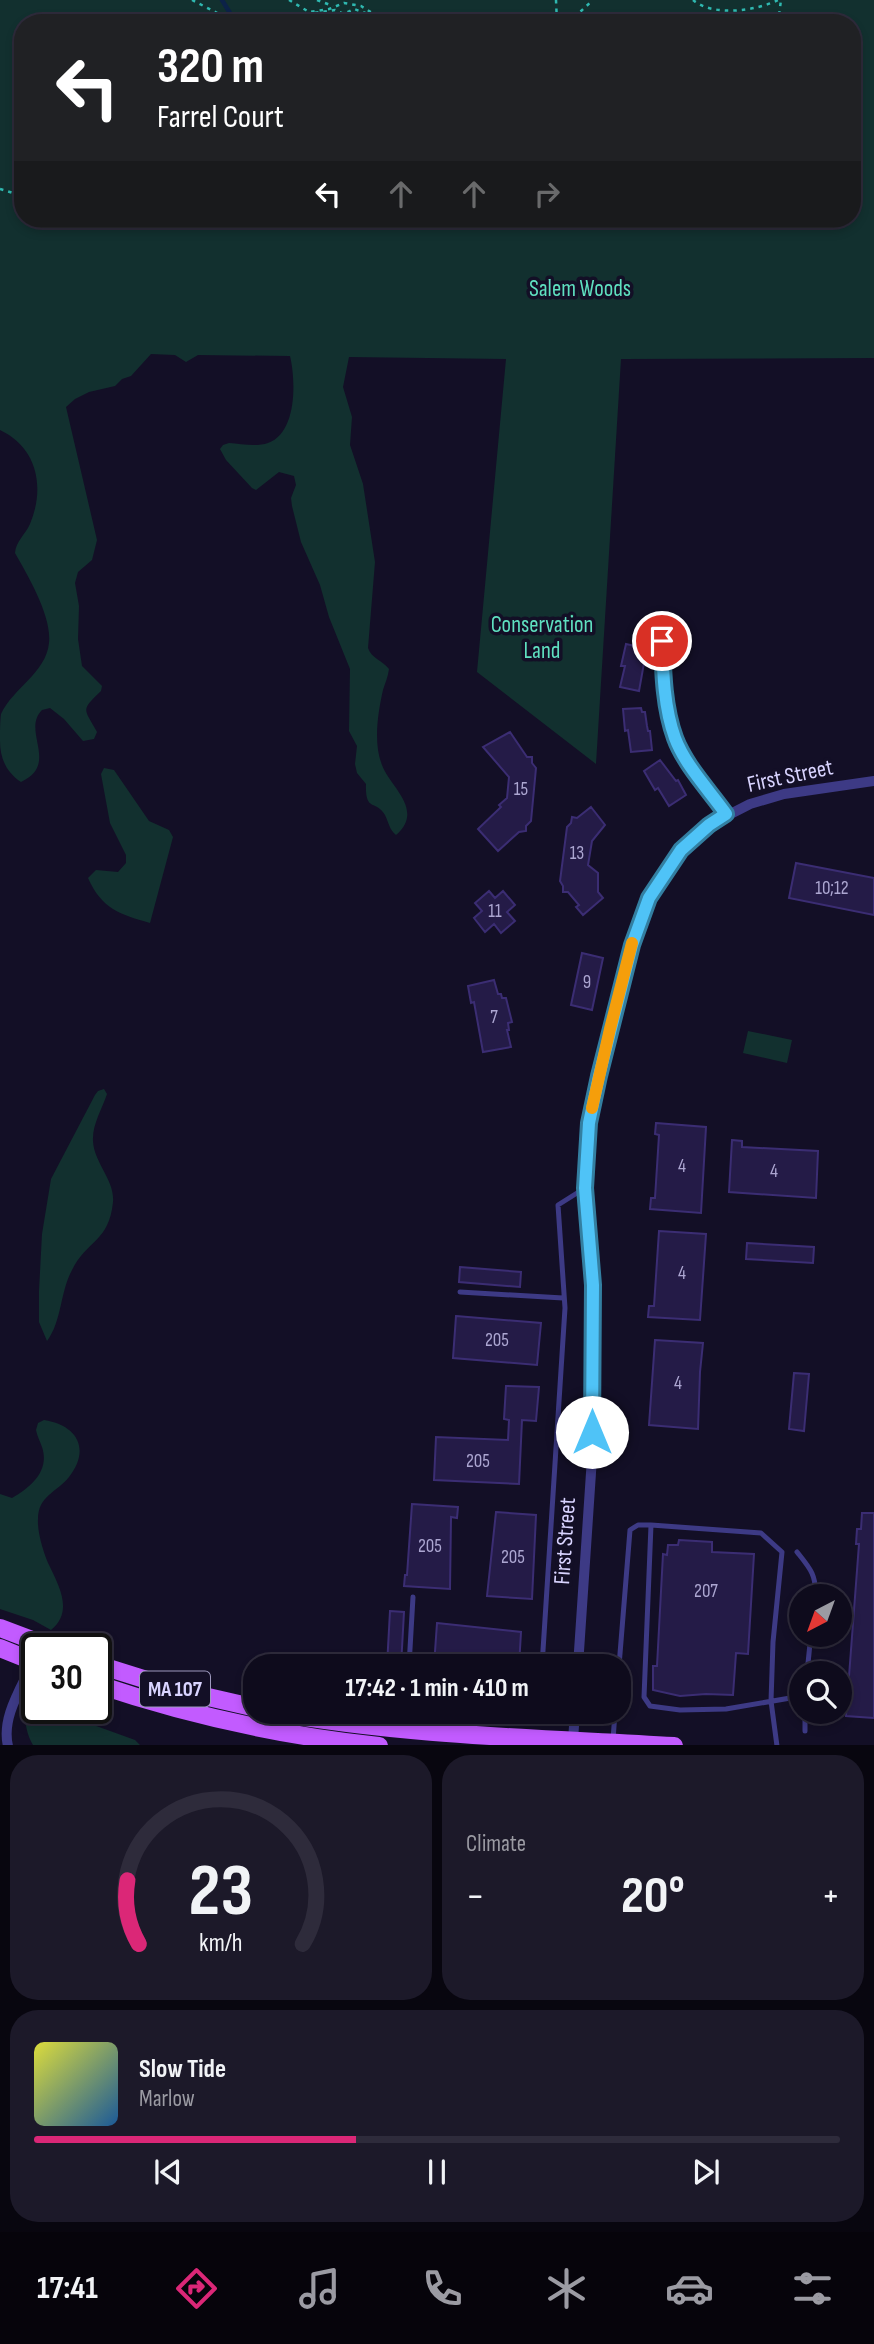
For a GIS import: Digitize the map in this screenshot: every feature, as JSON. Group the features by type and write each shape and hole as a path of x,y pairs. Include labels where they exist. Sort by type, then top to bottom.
{"main road":[{"path":"0,1628 21,1636"},
{"path":"0,1648 21,1656"},
{"name":"MA 107","path":"112,1669 182,1691 243,1705"},
{"name":"MA 107","path":"112,1689 192,1713 321,1740 379,1745"},
{"path":"434,1724 573,1740 674,1745"}],"street":[{"path":"662,641 666,695 675,739 726,814"},
{"name":"First Street","path":"579,1654 592,1458 593,1285 585,1188 589,1123 632,945 649,898 681,850 726,814 784,794 874,781"},
{"path":"8,1745 5,1735 9,1715 21,1691"},
{"path":"573,1740 574,1724"}],"lane":[{"path":"543,1654 565,1307 558,1205 585,1188"},
{"path":"460,1292 563,1298"},
{"path":"620,1654 630,1530 638,1525 651,1525 761,1533 782,1552 773,1642 771,1701 777,1745"},
{"path":"651,1525 644,1697 650,1706 680,1710 726,1709 789,1698"},
{"path":"797,1552 814,1573 816,1584"},
{"path":"410,1654 413,1597"},
{"path":"612,1742 614,1724"},
{"path":"804,1724 804,1731"}],"path":[{"path":"192,0 220,14"},
{"path":"289,0 309,12 344,3 361,6 373,14"},
{"path":"317,0 336,6"},
{"path":"578,14 593,0"},
{"path":"692,0 712,9 747,9 780,0"},
{"path":"346,14 354,9 368,14"},
{"path":"307,14 335,10 342,14"}],"green space":[{"path":"0,0 874,0 874,358 621,359 596,764 477,672 506,359 349,357 343,387 352,417 350,445 363,484 375,562 368,648 372,655 389,669 379,708 379,756 386,773 403,799 407,817 404,826 396,835 382,810 367,799 366,784 357,773 357,746 349,731 350,669 329,617 320,585 301,542 291,498 296,485 294,476 279,472 256,490 226,460 220,449 229,443 268,443 285,429 293,392 290,356 198,355 186,362 175,355 151,354 131,376 122,379 115,386 89,392 66,407 97,540 92,560 78,572 75,583 82,666 102,686 86,710 97,732 94,739 83,741 64,719 50,708 42,710 35,728 38,766 32,775 21,782 11,774 1,753 1,714 42,663 47,654 49,632 38,596 15,553 35,510 37,483 30,458 13,438 0,430"},
{"path":"104,768 114,770 149,821 169,830 173,837 150,923 113,909 99,897 88,878 96,870 118,872 126,863 126,855 110,823 101,774"},
{"path":"748,1031 792,1040 787,1063 743,1053"},
{"path":"104,1089 107,1094 96,1123 93,1141 113,1194 111,1215 102,1233 72,1270 56,1325 47,1341 39,1322 39,1291 42,1234 51,1179 95,1095"},
{"path":"44,1420 65,1427 77,1440 79,1448 76,1467 45,1500 39,1511 41,1543 57,1583 63,1608 62,1616 51,1630 33,1620 0,1609 0,1494 12,1498 26,1489 41,1471 44,1456 36,1430 38,1423"},
{"path":"26,1724 91,1724 135,1740 140,1745 33,1745"}],"building":[{"path":"626,644 644,648 643,652 646,652 639,691 620,687"},
{"path":"641,708 642,712 645,712 650,731 652,750 631,752 623,709"},
{"path":"510,732 527,757 532,757 536,768 531,821 526,826 526,831 519,832 498,851 478,829 507,798 509,777 483,747"},
{"path":"660,760 676,781 678,780 686,795 669,806 644,771"},
{"path":"591,807 605,825 592,841 588,865 598,873 598,892 603,898 583,915 576,907 579,905 568,892 563,892 560,881 567,827 572,817 577,818"},
{"path":"796,863 874,878 874,915 789,898"},
{"path":"489,891 495,898 503,891 515,905 507,912 515,921 501,933 494,924 485,932 474,918 482,911 475,903"},
{"path":"582,953 603,958 592,1010 571,1005"},
{"path":"494,980 498,994 506,998 512,1022 508,1023 507,1030 511,1047 483,1052 474,1002 471,1003 468,986"},
{"path":"656,1123 706,1127 701,1213 650,1209 651,1198 655,1198 659,1135 655,1134"},
{"path":"732,1140 742,1141 742,1147 818,1151 816,1198 729,1192"},
{"path":"659,1231 706,1234 700,1320 648,1317 649,1306 654,1306"},
{"path":"747,1243 814,1247 813,1263 746,1259"},
{"path":"460,1267 521,1272 520,1287 459,1282"},
{"path":"456,1316 541,1323 537,1365 453,1358"},
{"path":"655,1340 703,1343 698,1429 649,1425"},
{"path":"794,1373 809,1374 804,1431 789,1429"},
{"path":"506,1386 539,1387 536,1421 522,1420 519,1484 434,1480 436,1437 508,1440 509,1420 504,1419"},
{"path":"412,1504 458,1507 457,1518 451,1517 450,1589 404,1586"},
{"path":"496,1512 536,1515 532,1599 487,1596"},
{"path":"862,1513 874,1513 874,1718 852,1716 850,1661 859,1544 856,1544 857,1529 861,1529"},
{"path":"679,1540 712,1542 712,1552 754,1554 748,1654 736,1653 733,1695 680,1696 653,1690 653,1666 657,1666 663,1554 667,1555 668,1545 678,1545"},
{"path":"390,1611 404,1612 402,1654 388,1654"},
{"path":"437,1623 521,1632 520,1654 435,1654"}],"waterway":[{"path":"222,0 230,13"}],"slow traffic":[{"path":"592,1108 632,943"}],"route":[{"path":"592,1432 593,1285 585,1188 589,1123 599,1076 632,945 649,898 681,850 726,814 675,739 666,695 662,641"}],"park label":[{"name":"Salem Woods","path":"580,289"},
{"name":"Conservation Land","path":"542,638"}]}
